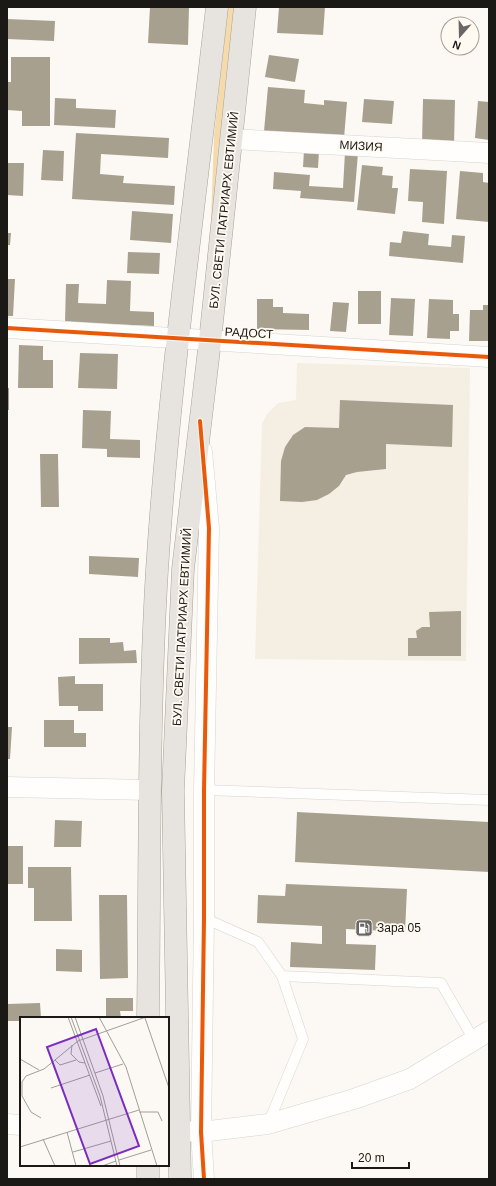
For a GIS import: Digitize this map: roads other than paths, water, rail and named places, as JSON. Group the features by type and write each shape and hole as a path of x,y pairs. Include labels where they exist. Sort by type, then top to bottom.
{"main road":[{"path":"148,1017 149,790 157,568 177,339 217,7"},
{"name":"БУЛ. СВЕТИ ПАТРИАРХ ЕВТИМИЙ","path":"180,1179 174,1130 173,790 183,569 210,341 245,7"},
{"path":"148,1166 148,1179"}],"street":[{"name":"МИЗИЯ","path":"232,138 489,153"},
{"name":"РАДОСТ","path":"7,328 489,357"},
{"path":"200,421 209,528 204,790 201,1132 204,1179"},
{"path":"7,786 149,790"},
{"path":"174,1130 201,1132 268,1124 410,1079 481,1035"},
{"path":"7,1124 20,1125"}],"lane":[{"path":"204,790 489,800"},
{"path":"204,918 258,942 282,976 303,1039 268,1124"},
{"path":"282,976 441,984 481,1035"}],"place":[{"name":"Зара 05","path":"364,928"}]}
